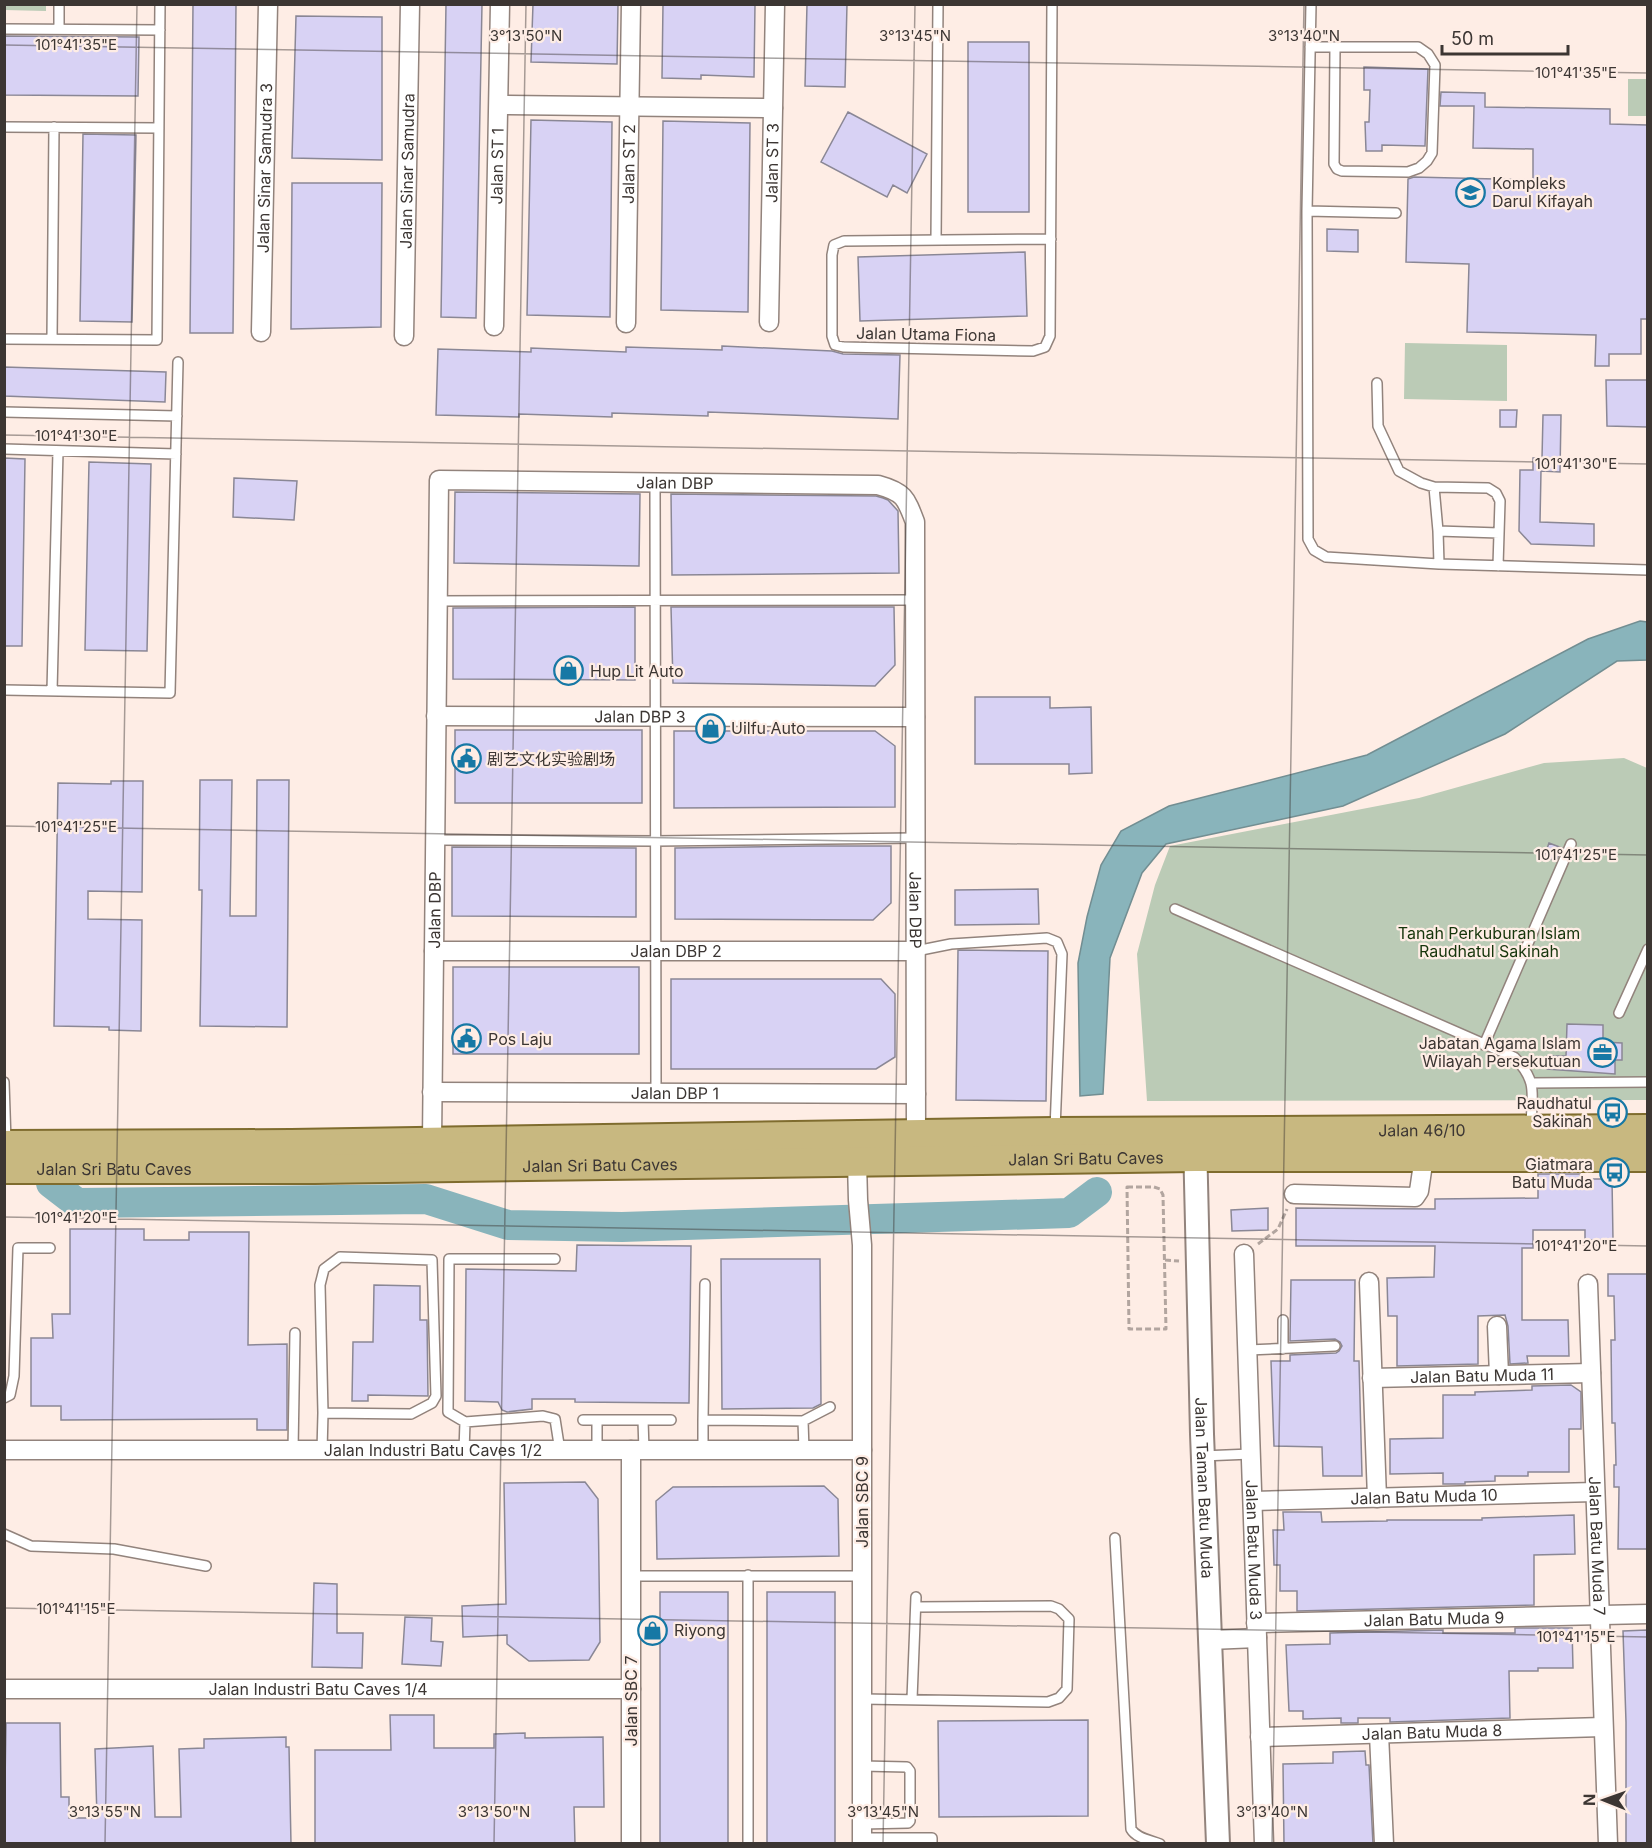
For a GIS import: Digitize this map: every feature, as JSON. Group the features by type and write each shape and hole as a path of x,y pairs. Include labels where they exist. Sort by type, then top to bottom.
{"main road":[{"name":"Jalan 46/10","path":"1195,1144 1531,1130 1647,1129"},
{"name":"Jalan Sri Batu Caves","path":"5,1153 315,1169 857,1162 916,1147 1055,1132 1195,1144"},
{"name":"Jalan Sri Batu Caves","path":"5,1153 432,1141 916,1147 1195,1144"},
{"name":"Jalan 46/10","path":"1195,1144 1424,1157 1647,1157"}],"street":[{"name":"Jalan Sinar Samudra 3","path":"261,332 268,4"},
{"name":"Jalan Sinar Samudra","path":"404,336 410,4"},
{"name":"Jalan ST 1","path":"494,326 500,4"},
{"name":"Jalan ST 2","path":"626,323 631,4"},
{"name":"Jalan ST 3","path":"769,322 775,4"},
{"path":"499,105 773,108"},
{"name":"Jalan DBP","path":"432,1141 439,480 879,485 896,490 907,500 915,522 916,1147"},
{"name":"Jalan DBP 3","path":"436,716 915,717"},
{"name":"Jalan DBP 2","path":"434,951 916,951"},
{"name":"Jalan DBP 1","path":"432,1092 916,1094"},
{"name":"Jalan Taman Batu Muda","path":"1195,1144 1202,1456 1218,1844"},
{"path":"1294,1194 1415,1197 1419,1191 1424,1157"},
{"name":"Jalan SBC 9","path":"857,1162 862,1245 862,1835"},
{"name":"Jalan Batu Muda 3","path":"1244,1254 1263,1844"},
{"path":"1369,1282 1377,1498"},
{"name":"Jalan Batu Muda 7","path":"1588,1284 1608,1844"},
{"path":"1497,1326 1499,1375"},
{"name":"Jalan Batu Muda 11","path":"1372,1378 1591,1372"},
{"name":"Jalan Industri Batu Caves 1/2","path":"4,1450 862,1450"},
{"name":"Jalan SBC 7","path":"630,1844 631,1576 637,1450"},
{"name":"Jalan Batu Muda 10","path":"1253,1502 1595,1492"},
{"name":"Jalan Batu Muda 9","path":"1210,1640 1256,1631 1647,1614"},
{"name":"Jalan Industri Batu Caves 1/4","path":"4,1689 631,1689"},
{"name":"Jalan Batu Muda 8","path":"1260,1737 1604,1726"},
{"path":"1379,1734 1384,1844"}],"lane":[{"path":"59,4 59,29"},
{"path":"4,339 157,340 160,4"},
{"path":"938,4 936,239 1051,239 1052,4"},
{"path":"1311,4 1307,211 1308,539 1314,550 1326,557 1439,564 1647,570"},
{"path":"4,29 160,30"},
{"path":"1310,46 1418,47 1428,54 1435,65 1436,81 1432,153 1419,168 1408,172 1337,169 1334,164 1335,47"},
{"path":"4,127 159,128"},
{"path":"52,339 54,127"},
{"path":"1307,211 1396,213"},
{"name":"Jalan Utama Fiona","path":"936,239 844,241 834,245 832,336 835,345 1033,351 1045,347 1050,336 1051,239"},
{"path":"4,690 170,693 178,362"},
{"path":"1377,382 1378,426 1399,471 1434,487 1488,488 1496,493 1500,501 1498,566"},
{"path":"4,412 177,416"},
{"path":"4,449 176,454"},
{"path":"52,691 58,451"},
{"path":"655,483 656,1093"},
{"path":"1434,487 1439,564"},
{"path":"1438,531 1499,533"},
{"path":"438,601 915,600"},
{"path":"435,840 656,841 915,838"},
{"path":"1484,1045 1571,844"},
{"path":"1175,909 1514,1058 1527,1070 1532,1083 1531,1130"},
{"path":"916,951 951,944 1047,938 1057,942 1062,954 1055,1132"},
{"path":"1619,1013 1647,949"},
{"path":"4,1082 5,1153"},
{"path":"1532,1083 1647,1082"},
{"path":"4,1398 10,1395 14,1376 18,1248 50,1248"},
{"path":"322,1451 320,1285 324,1269 340,1257 432,1260 436,1396 432,1403 411,1414 323,1413"},
{"path":"555,1259 449,1259 448,1412 465,1422 543,1416 555,1419 560,1450"},
{"path":"704,1450 705,1284"},
{"path":"1283,1320 1283,1349"},
{"path":"293,1450 295,1333"},
{"path":"1248,1350 1335,1346"},
{"path":"704,1420 803,1421 830,1407"},
{"path":"583,1420 671,1420"},
{"path":"597,1420 597,1450"},
{"path":"637,1450 643,1420"},
{"path":"803,1421 804,1450"},
{"path":"464,1450 465,1422"},
{"path":"1202,1456 1251,1454"},
{"path":"4,1534 31,1546 114,1549 206,1566"},
{"path":"1115,1538 1131,1828 1134,1834 1160,1844"},
{"path":"748,1575 748,1844"},
{"path":"631,1576 862,1576"},
{"path":"862,1699 1048,1702 1059,1698 1067,1689 1069,1619 1059,1609 1051,1606 916,1602 912,1699"},
{"path":"862,1766 907,1767 910,1771 910,1821 862,1835"},
{"path":"862,1835 932,1838 932,1844"}],"path":[{"path":"1127,1187 1154,1187 1160,1189 1163,1195 1166,1329 1130,1329 1127,1187"},
{"path":"1244,1254 1278,1229 1294,1194"}],"green space":[{"path":"5,4 46,5 46,11 5,10"},
{"path":"1628,79 1647,79 1647,116 1628,116"},
{"path":"1405,343 1507,345 1507,401 1404,399"},
{"name":"Tanah Perkuburan Islam Raudhatul Sakinah","path":"1624,758 1647,768 1647,1100 1147,1101 1137,954 1155,885 1170,846 1419,798 1544,763"}],"water":[{"path":"1640,621 1647,622 1647,660 1617,661 1505,734 1343,806 1166,844 1142,873 1110,958 1103,1094 1080,1096 1078,963 1101,865 1121,831 1169,806 1367,755 1588,639"}],"building":[{"path":"193,4 236,4 233,333 190,333"},
{"path":"446,4 482,4 476,318 441,317"},
{"path":"533,4 618,4 617,64 531,62"},
{"path":"663,4 755,4 754,77 701,75 701,79 662,78"},
{"path":"807,4 847,4 845,87 805,86"},
{"path":"296,16 382,17 382,160 292,158"},
{"path":"4,36 139,37 138,96 4,95"},
{"path":"968,42 1029,42 1029,212 968,212"},
{"path":"1364,67 1428,69 1425,146 1382,145 1382,151 1366,151 1365,122 1369,122 1370,90 1364,90"},
{"path":"1441,92 1485,93 1485,107 1610,109 1610,124 1647,125 1647,319 1641,319 1641,354 1609,354 1609,366 1595,366 1596,335 1467,332 1469,264 1406,262 1408,179 1414,177 1533,180 1533,149 1473,148 1474,106 1440,106"},
{"path":"848,112 927,154 907,193 893,185 887,197 821,162"},
{"path":"531,120 612,122 610,317 527,315"},
{"path":"663,121 750,123 748,312 661,310"},
{"path":"83,134 136,135 132,322 80,321"},
{"path":"292,183 382,183 381,327 291,329"},
{"path":"1327,229 1358,230 1358,252 1327,251"},
{"path":"1025,252 1027,316 860,321 858,257"},
{"path":"722,346 832,351 843,354 900,355 898,419 708,412 708,416 612,413 612,417 519,414 519,417 436,415 438,349 531,352 531,348 626,352 626,347 722,350"},
{"path":"4,367 166,372 165,402 4,396"},
{"path":"1606,380 1647,380 1647,427 1607,426"},
{"path":"1500,410 1517,410 1516,427 1500,427"},
{"path":"1543,415 1561,415 1560,472 1541,471 1540,522 1594,524 1594,546 1531,544 1519,531 1520,470 1533,470 1533,458 1542,458"},
{"path":"4,458 25,459 22,646 4,646"},
{"path":"89,462 151,464 147,651 85,650"},
{"path":"234,478 297,481 294,520 233,517"},
{"path":"455,492 640,494 639,566 454,563"},
{"path":"671,494 876,496 883,498 898,511 899,573 672,575"},
{"path":"635,607 635,680 453,679 453,608"},
{"path":"671,607 894,607 895,665 875,686 673,683"},
{"path":"975,697 1050,697 1050,708 1091,707 1092,773 1069,774 1069,764 975,764"},
{"path":"455,730 642,730 642,803 455,803"},
{"path":"674,731 875,731 895,746 895,807 674,808"},
{"path":"200,780 232,780 230,916 256,916 257,780 289,780 287,1027 200,1026 202,890 199,890"},
{"path":"111,781 143,781 142,892 88,891 88,919 142,920 141,1031 109,1030 109,1027 54,1026 58,783 111,784"},
{"path":"1549,843 1562,848 1556,861 1544,857"},
{"path":"891,846 891,903 873,920 675,919 675,848"},
{"path":"452,847 636,848 636,917 452,916"},
{"path":"1038,889 1039,924 955,925 955,890"},
{"path":"958,950 1048,951 1046,1101 956,1100"},
{"path":"453,967 639,967 639,1054 453,1054"},
{"path":"671,979 881,979 895,994 895,1057 876,1069 671,1069"},
{"name":"Jabatan Agama Islam Wilayah Persekutuan","path":"1567,1024 1603,1025 1603,1042 1622,1043 1622,1060 1615,1060 1615,1074 1547,1069 1547,1056 1566,1056"},
{"path":"1538,1174 1580,1174 1580,1179 1612,1179 1613,1240 1585,1240 1585,1230 1533,1230 1533,1248 1522,1248 1522,1320 1568,1320 1569,1356 1527,1356 1528,1363 1510,1364 1508,1326 1505,1315 1478,1316 1478,1364 1397,1366 1397,1316 1388,1316 1387,1278 1434,1277 1435,1246 1296,1246 1296,1208 1435,1209 1435,1199 1538,1198"},
{"path":"1268,1208 1268,1230 1232,1231 1231,1210"},
{"path":"70,1229 144,1229 144,1240 189,1240 189,1232 249,1232 248,1345 287,1344 287,1430 257,1430 257,1419 61,1420 61,1406 31,1406 31,1338 53,1338 52,1314 70,1314"},
{"path":"577,1245 691,1246 689,1403 575,1402 575,1399 532,1399 532,1409 507,1412 502,1410 498,1402 465,1401 466,1269 576,1271"},
{"path":"721,1259 820,1259 821,1404 813,1408 722,1409"},
{"path":"1608,1274 1647,1274 1647,1549 1618,1549 1619,1487 1614,1487 1615,1423 1612,1423 1611,1340 1615,1340 1614,1296 1608,1296"},
{"path":"1291,1280 1355,1280 1354,1361 1359,1361 1362,1476 1323,1476 1322,1447 1274,1446 1271,1361 1290,1361 1290,1355 1336,1353 1342,1346 1335,1339 1290,1341"},
{"path":"374,1285 420,1286 420,1320 427,1320 428,1396 368,1395 368,1401 352,1401 353,1342 373,1342"},
{"path":"1571,1385 1581,1392 1581,1429 1569,1429 1569,1472 1528,1472 1528,1476 1495,1476 1495,1481 1465,1482 1465,1484 1443,1484 1443,1473 1390,1474 1390,1439 1443,1438 1443,1395 1475,1395 1475,1392 1532,1390 1532,1386"},
{"path":"585,1482 598,1499 600,1642 589,1660 529,1661 507,1644 507,1635 463,1637 462,1606 506,1604 504,1483"},
{"path":"824,1486 838,1499 839,1556 657,1559 656,1501 673,1487"},
{"path":"1283,1512 1321,1512 1322,1522 1482,1520 1482,1518 1574,1515 1575,1554 1534,1555 1534,1605 1297,1611 1297,1591 1280,1591 1280,1565 1274,1565 1273,1530 1284,1530"},
{"path":"314,1583 337,1584 337,1633 363,1633 362,1668 312,1667"},
{"path":"660,1592 728,1592 728,1843 660,1843"},
{"path":"767,1592 835,1592 835,1844 767,1844"},
{"path":"405,1617 432,1618 431,1641 443,1642 441,1666 402,1664"},
{"path":"1515,1628 1572,1628 1573,1668 1509,1671 1510,1718 1390,1722 1390,1718 1358,1718 1358,1723 1341,1723 1341,1718 1303,1719 1303,1711 1289,1711 1286,1645 1330,1644 1330,1633 1443,1630 1443,1633 1515,1633"},
{"path":"1647,1630 1647,1843 1626,1843 1623,1631"},
{"path":"390,1715 434,1715 434,1748 494,1748 494,1734 525,1733 525,1738 603,1737 604,1807 574,1807 575,1844 315,1844 315,1750 391,1750"},
{"path":"1088,1720 1088,1816 939,1817 938,1721"},
{"path":"6,1723 60,1723 61,1797 69,1797 69,1818 97,1818 95,1749 153,1746 155,1817 181,1817 179,1749 204,1748 204,1739 286,1737 286,1747 289,1747 291,1844 4,1844"},
{"path":"1365,1751 1366,1765 1369,1765 1373,1844 1284,1844 1283,1764 1333,1763 1333,1752"}],"waterway":[{"path":"51,1183 77,1203 426,1199 508,1225 622,1227 1069,1213 1097,1192"}],"place":[{"name":"Kompleks Darul Kifayah","path":"1471,192"},
{"name":"Hup Lit Auto","path":"569,671"},
{"name":"Uilfu Auto","path":"710,728"},
{"name":"剧艺文化实验剧场","path":"466,759"},
{"name":"Pos Laju","path":"467,1039"},
{"name":"Jabatan Agama Islam Wilayah Persekutuan","path":"1602,1052"},
{"name":"Raudhatul Sakinah","path":"1613,1112"},
{"name":"Giatmara Batu Muda","path":"1614,1173"},
{"name":"Riyong","path":"653,1630"}]}
